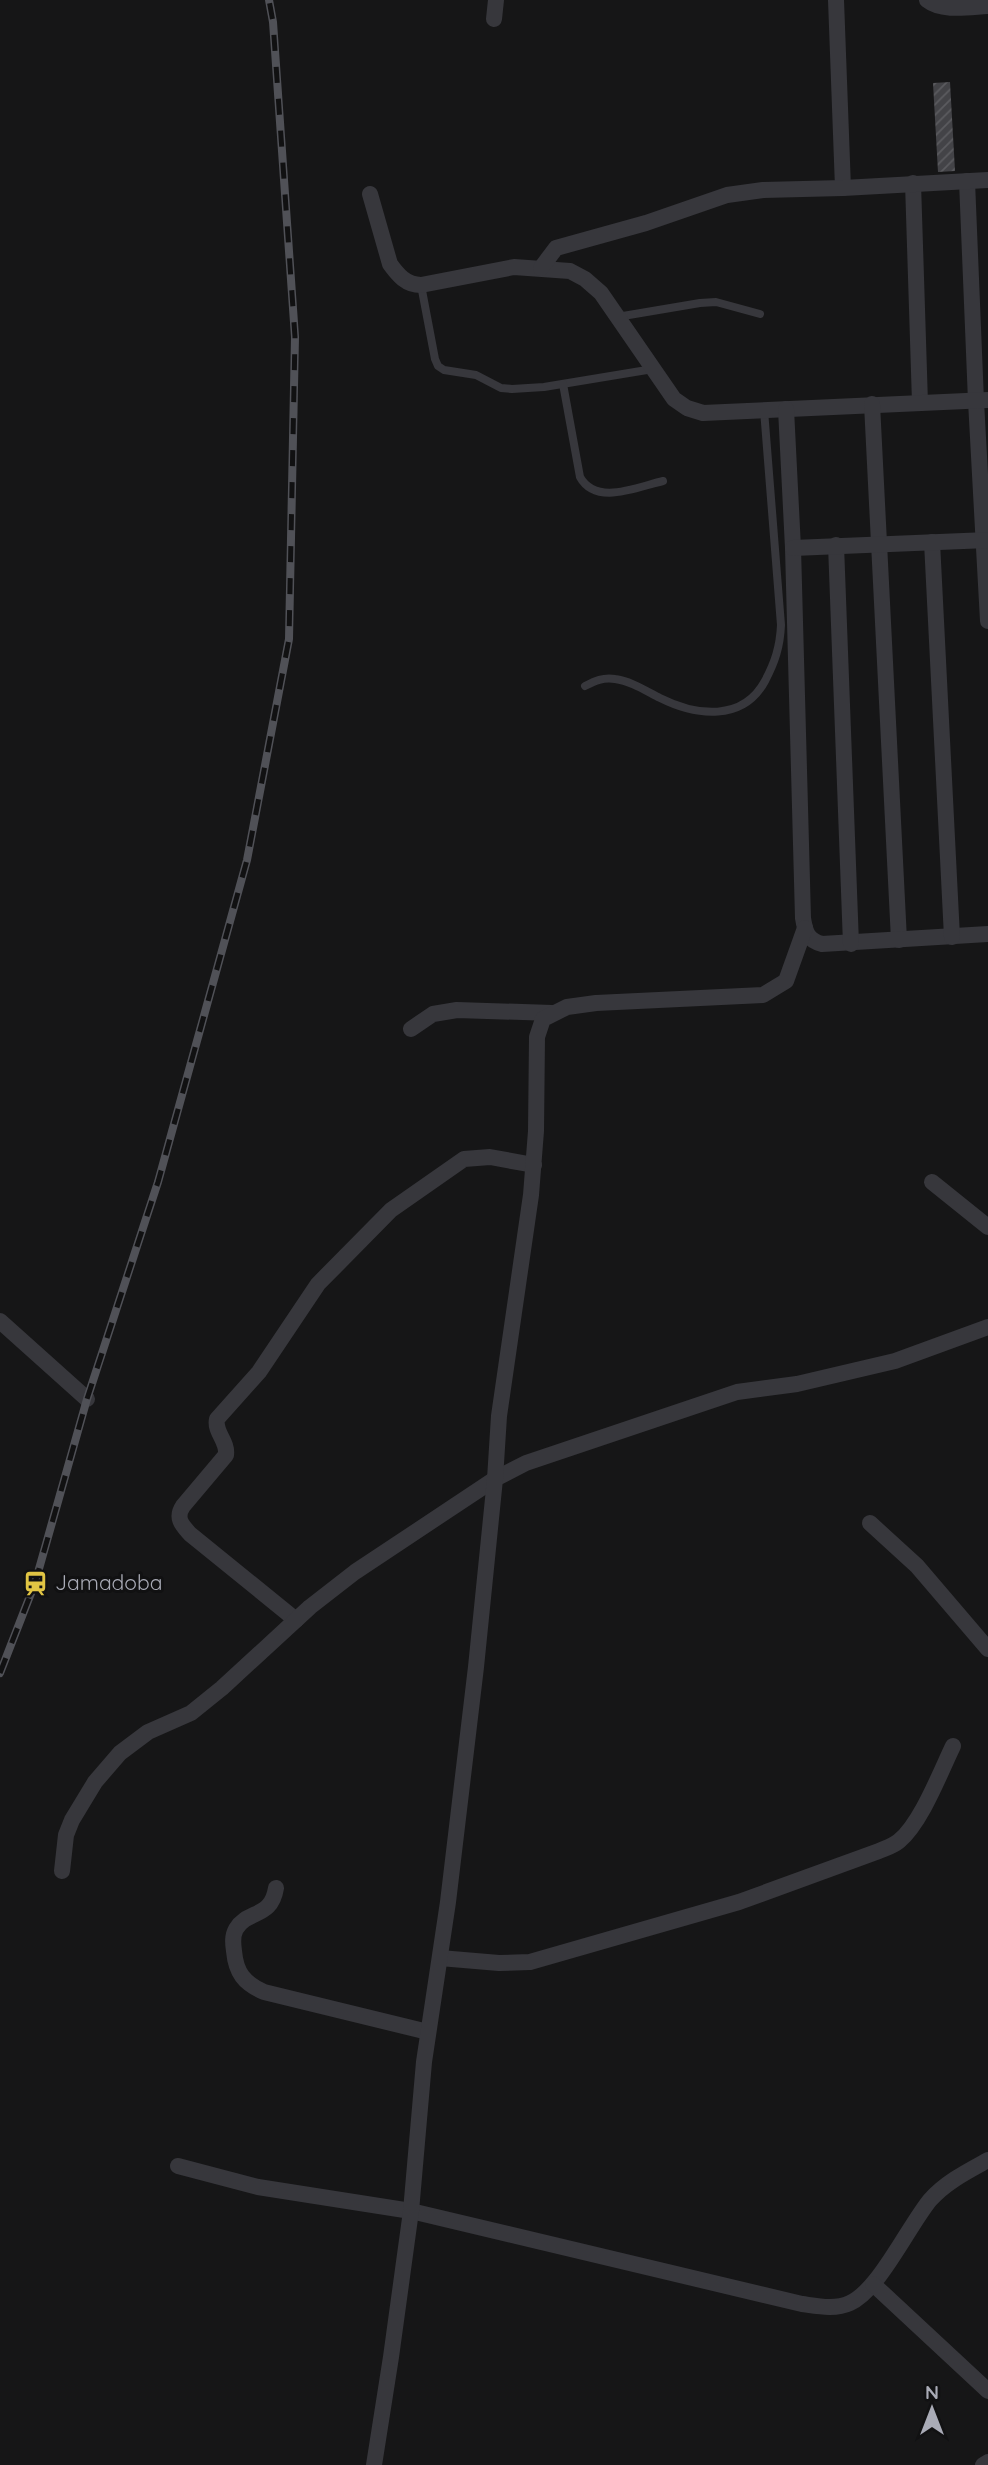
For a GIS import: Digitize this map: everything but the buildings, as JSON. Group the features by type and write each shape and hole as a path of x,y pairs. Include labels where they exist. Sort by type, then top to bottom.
{"street":[{"path":"494,19 496,0"},
{"path":"836,0 843,188"},
{"path":"927,0 934,6 967,3 988,6"},
{"path":"541,268 556,248 646,223 727,195 763,190 988,180"},
{"path":"967,181 982,400 988,621"},
{"path":"913,183 920,403"},
{"path":"370,194 390,264 411,285 514,267 570,271 585,278 601,293 674,399 687,408 704,413 982,400"},
{"path":"872,404 899,940"},
{"path":"786,409 793,548 802,904 808,937 822,944 851,944 988,934"},
{"path":"793,548 986,540"},
{"path":"932,542 952,937"},
{"path":"836,545 851,944"},
{"path":"374,2465 411,2211 420,2096 474,1681 499,1416 534,1165 537,1037 543,1019 567,1007 596,1003 763,995 786,981 805,928"},
{"path":"411,1029 433,1014 457,1010 552,1013"},
{"path":"296,1620 190,1534 179,1518 183,1506 226,1455 225,1441 216,1425 217,1419 259,1372 318,1284 391,1210 464,1159 489,1157 534,1165"},
{"path":"932,1182 988,1227"},
{"path":"0,1321 87,1399"},
{"path":"62,1871 66,1835 72,1820 95,1782 120,1753 148,1732 191,1713 355,1572 495,1479 526,1463 737,1392 797,1384 895,1361 988,1326"},
{"path":"870,1523 916,1566 988,1649"},
{"path":"440,1958 499,1963 530,1962 739,1902 880,1851 899,1841 907,1833 936,1783 953,1746"},
{"path":"276,1888 269,1907 242,1923 236,1930 233,1940 235,1962 238,1973 245,1981 264,1992 428,2032"},
{"path":"178,2166 258,2187 411,2211 811,2305 835,2307 849,2304 873,2284 933,2197 948,2184 988,2160"},
{"path":"873,2284 988,2392"},
{"path":"983,2465 988,2462"}],"lane":[{"path":"421,285 435,359 438,366 444,370 476,374 501,388 527,389 653,369"},
{"path":"617,317 716,302 760,314"},
{"path":"563,384 580,477 584,485 594,492 605,494 663,481"},
{"path":"585,686 598,679 615,679 629,682 684,707 719,713 742,706 761,689 779,652 781,625 764,410"}],"railway":[{"path":"0,1673 35,1583 87,1399 158,1182 247,860 289,639 295,337 273,22 269,0"}],"place":[{"name":"Jamadoba","path":"35,1583"}]}
